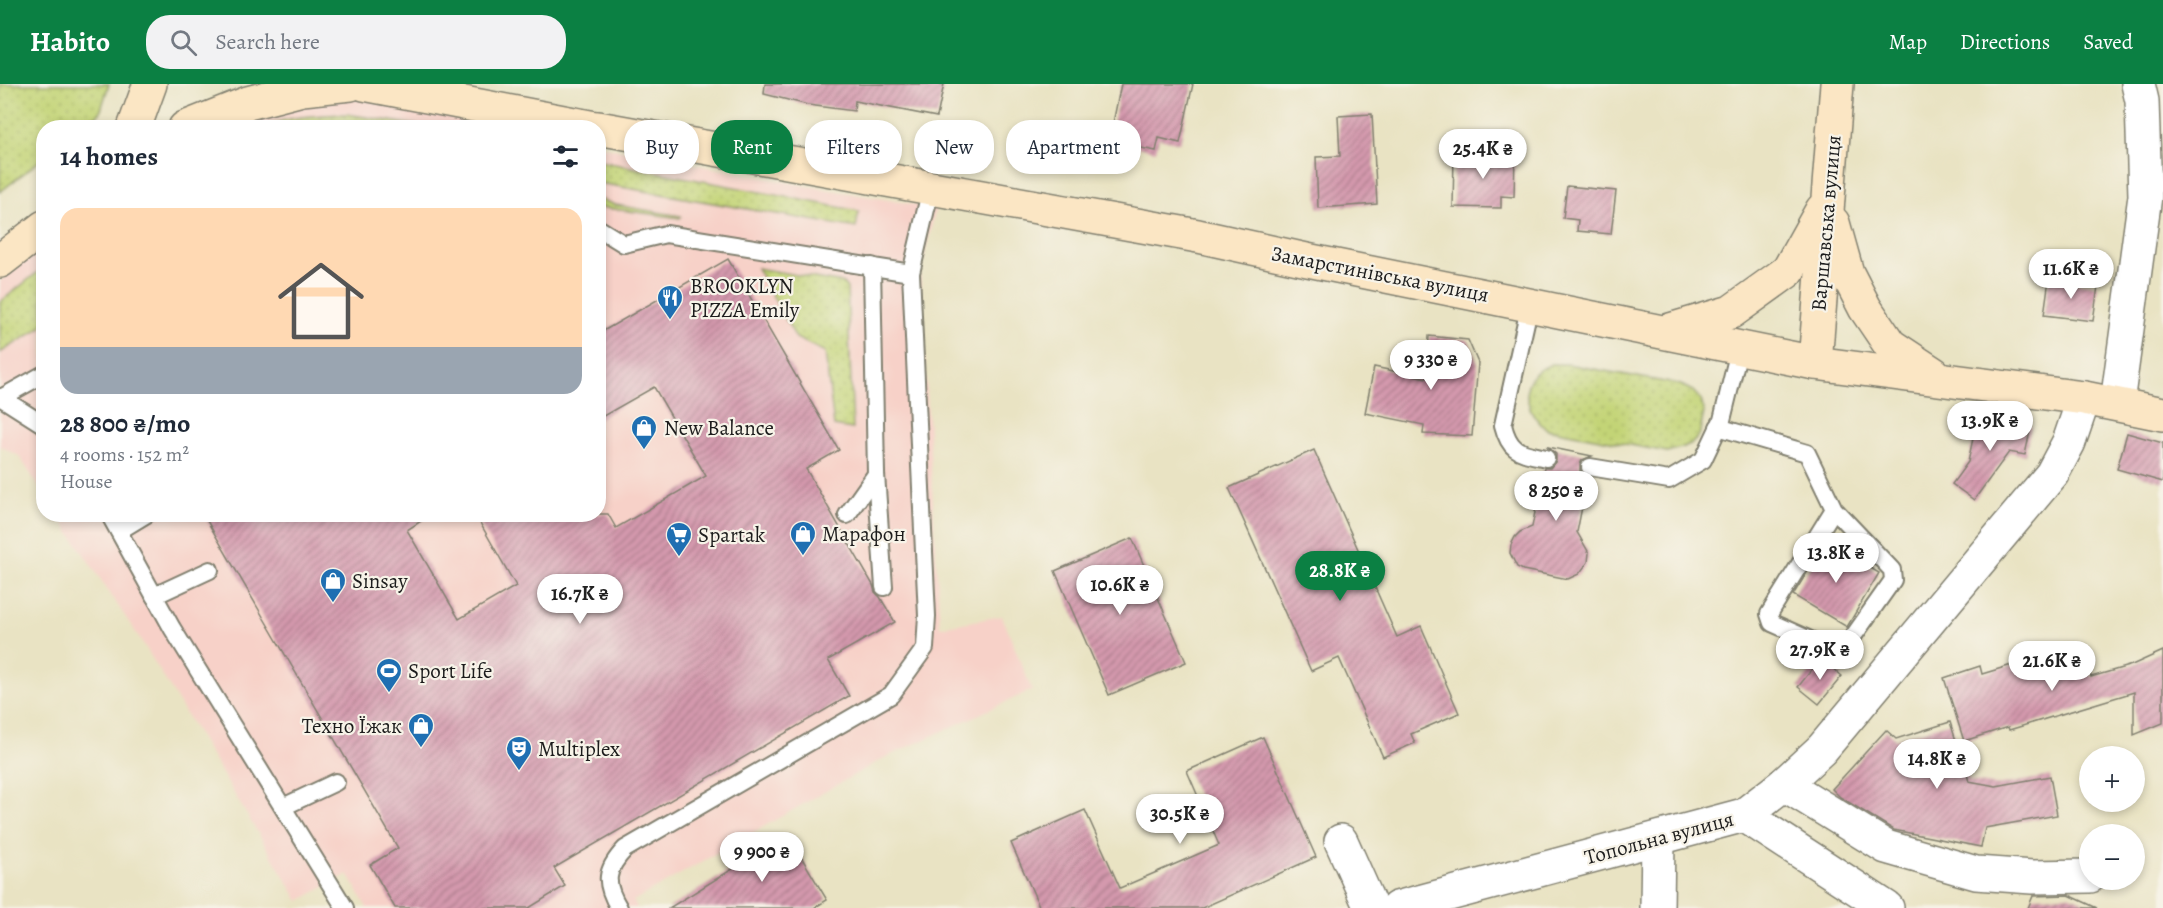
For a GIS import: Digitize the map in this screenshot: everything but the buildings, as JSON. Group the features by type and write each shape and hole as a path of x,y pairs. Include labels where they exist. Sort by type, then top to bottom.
{"main road":[{"path":"137,120 150,84"},
{"path":"206,120 248,104 302,89 351,84"},
{"name":"Замарстинівська вулиця","path":"364,84 555,120"},
{"name":"Варшавська вулиця","path":"1815,363 1838,84"},
{"name":"Замарстинівська вулиця","path":"606,130 1198,236 1815,363 2084,398 2163,414"},
{"path":"1664,331 1731,312 1788,271 1827,201"},
{"path":"1827,201 1847,273 1865,308 1890,345 1940,378"},
{"path":"0,261 36,233"}],"street":[{"path":"2117,403 2154,189 2138,84"},
{"name":"Топольна вулиця","path":"1397,908 1743,815 1784,784 1822,749 2052,474 2069,442 2084,398"},
{"path":"1784,784 1886,847 1976,873 2032,877 2079,876"},
{"path":"1743,815 1878,905"},
{"path":"1657,908 1658,839"},
{"path":"1341,841 1371,908"}],"lane":[{"path":"619,908 608,880 613,863 626,849 891,695 926,648 927,616 912,273 931,188"},
{"path":"606,233 624,244 666,234 912,273"},
{"path":"872,266 876,474 884,587"},
{"path":"1530,304 1503,425 1507,441 1520,453 1546,458"},
{"path":"1590,467 1669,480 1703,460 1722,420 1740,346"},
{"path":"36,378 1,398 36,420"},
{"path":"1718,427 1807,453 1834,508 1892,570 1893,580 1845,648 1835,651 1773,623 1769,614 1834,508"},
{"path":"847,515 876,474"},
{"path":"113,522 154,596 345,908"},
{"path":"118,531 133,522"},
{"path":"154,596 210,570"},
{"path":"283,807 336,782"}],"shaded area":[{"path":"350,97 468,120 244,120 282,107"},
{"path":"606,147 624,151 624,174 699,174 699,165 711,168 711,174 744,174 936,208 920,274 940,627 1002,616 1032,690 884,758 633,901 637,908 367,908 348,874 299,901 146,648 63,522 606,522"},
{"path":"36,251 36,482 19,456 0,446 0,281"}],"green space":[{"path":"0,84 109,84 100,113 91,120 36,120 36,164 0,192"},
{"path":"347,114 383,120 286,120"},
{"path":"606,162 624,166 624,174 667,174 859,211 856,228 606,184"},
{"path":"606,201 681,216 680,218 606,208"},
{"path":"757,268 843,283 847,288 853,429 834,426 825,352 796,338"},
{"path":"36,274 36,330 0,353 0,302"},
{"path":"1552,364 1567,364 1681,385 1693,391 1701,400 1704,412 1699,436 1692,443 1667,452 1547,429 1535,417 1527,393 1532,378 1540,370"}],"place":[{"name":"BROOKLYN PIZZA Emily","path":"670,321"},
{"name":"New Balance","path":"644,451"},
{"name":"Марафон","path":"803,557"},
{"name":"Spartak","path":"679,558"},
{"name":"Sinsay","path":"333,604"},
{"name":"Sport Life","path":"389,694"},
{"name":"Техно Їжак","path":"421,749"},
{"name":"Multiplex","path":"519,772"}]}
